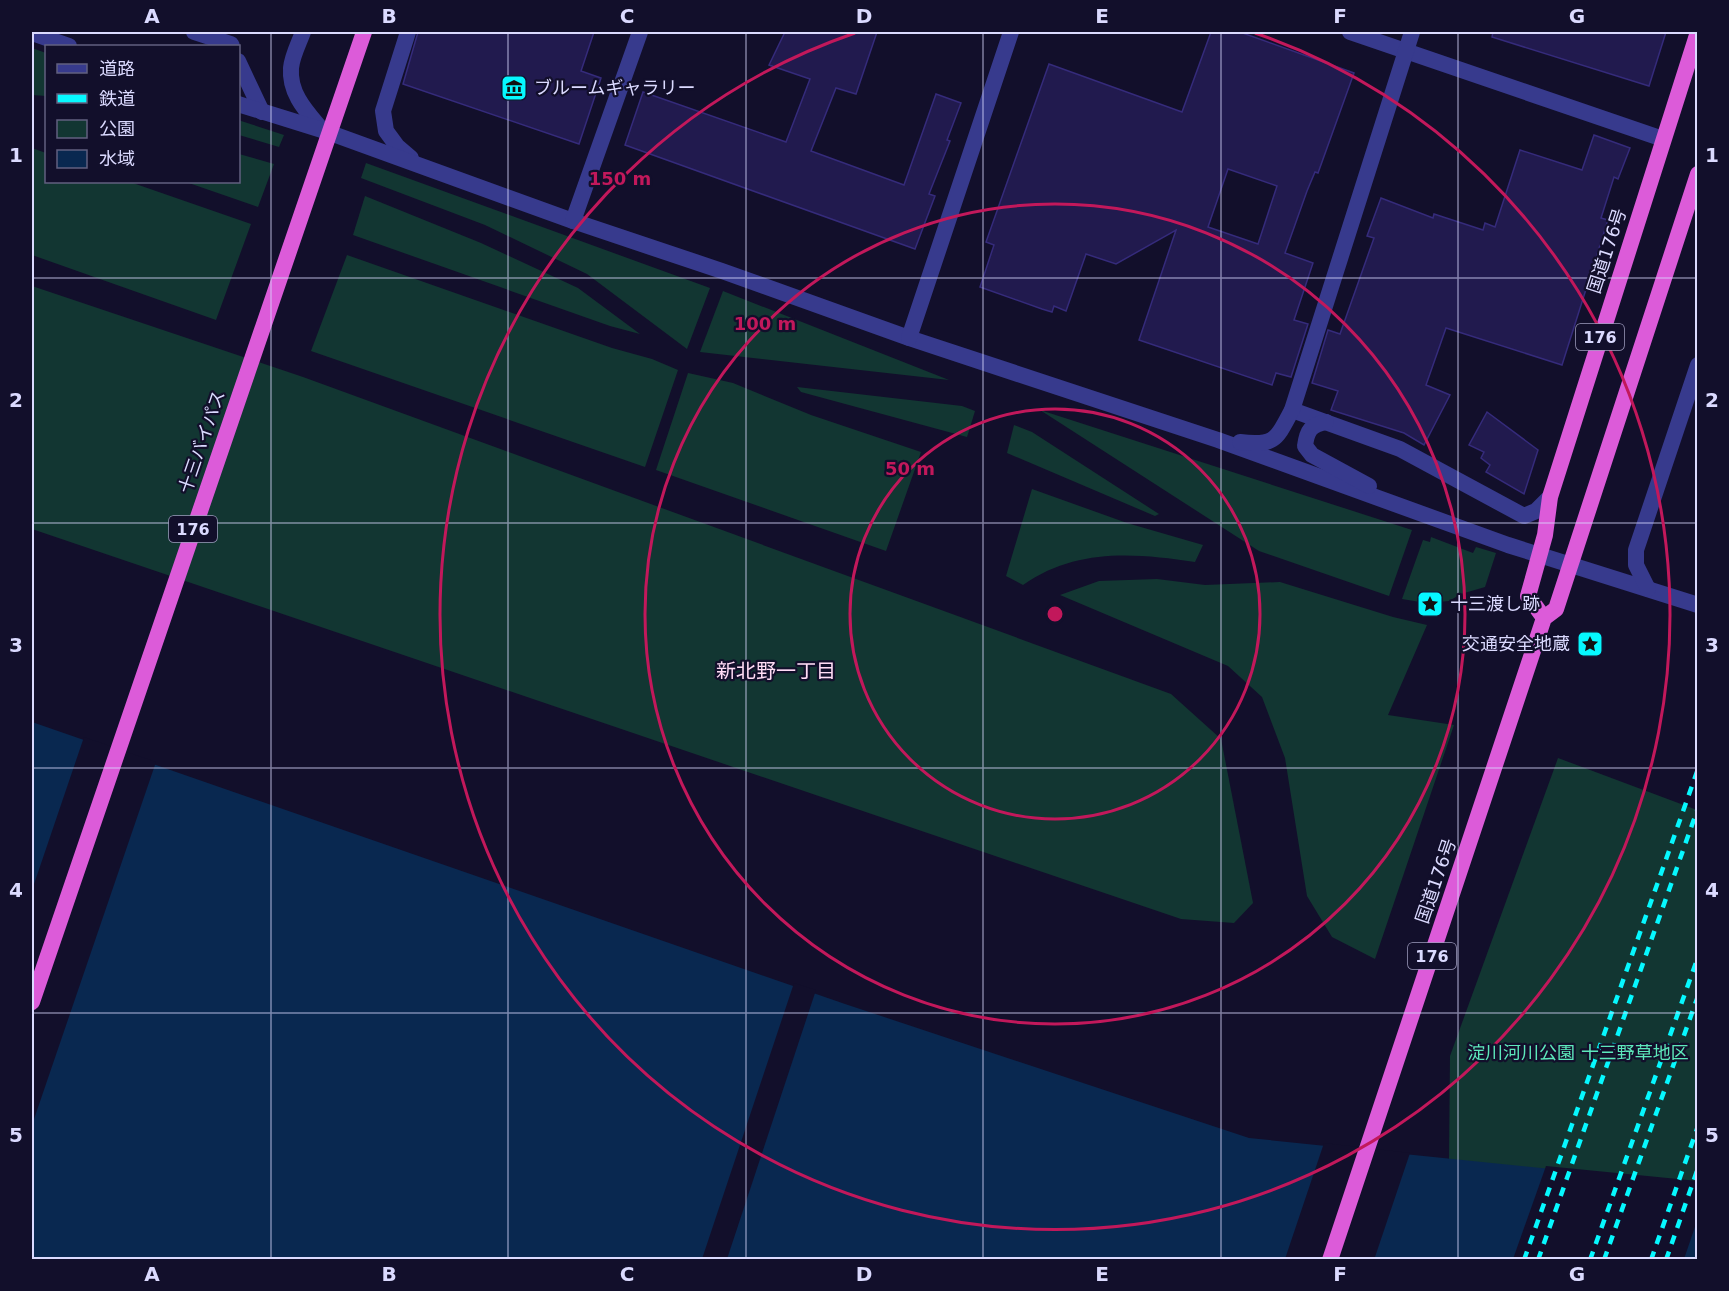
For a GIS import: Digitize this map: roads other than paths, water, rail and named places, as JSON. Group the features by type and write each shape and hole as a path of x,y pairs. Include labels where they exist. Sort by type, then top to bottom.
{"highway":[{"name":"176","path":"355,55 358,32"},
{"name":"十三バイパス","path":"32,1002 363,32"},
{"name":"国道176号","path":"1550,613 1528,596 1545,536 1550,496 1698,32"},
{"name":"国道176号","path":"1330,1260 1534,653 1550,613 1680,228 1693,202 1698,174"}],"street":[{"path":"194,32 231,45"},
{"path":"303,32 291,67 294,90 299,102 322,130"},
{"path":"408,32 383,111 386,131 397,146 418,165"},
{"path":"573,220 640,32"},
{"path":"909,338 1011,32"},
{"path":"1350,32 1663,140"},
{"path":"1218,440 1260,444 1273,441 1292,410 1412,32"},
{"path":"32,33 66,45"},
{"path":"240,65 262,112"},
{"path":"240,105 322,130 909,338 1218,440 1508,545 1698,605"},
{"path":"1648,589 1636,565 1636,550 1698,365"},
{"path":"1292,410 1401,449 1524,516 1536,511 1550,496"},
{"path":"1326,422 1313,425 1306,433 1305,446 1312,455 1424,515"}],"water":[{"path":"32,722 845,1004 1249,1138 1698,1184 1697,1260 32,1260"}],"railway":[{"path":"1524,1260 1698,769"},
{"path":"1538,1260 1698,808"},
{"path":"1590,1260 1698,957"},
{"path":"1604,1260 1698,996"},
{"path":"1651,1260 1698,1126"},
{"path":"1666,1260 1698,1168"}],"place":[{"name":"ブルームギャラリー","path":"514,88"},
{"name":"十三渡し跡","path":"1430,604"},
{"name":"交通安全地蔵","path":"1590,644"}],"district":[{"name":"新北野一丁目","path":"776,671"}],"park label":[{"name":"淀川河川公園 十三野草地区","path":"1578,1053"}]}
